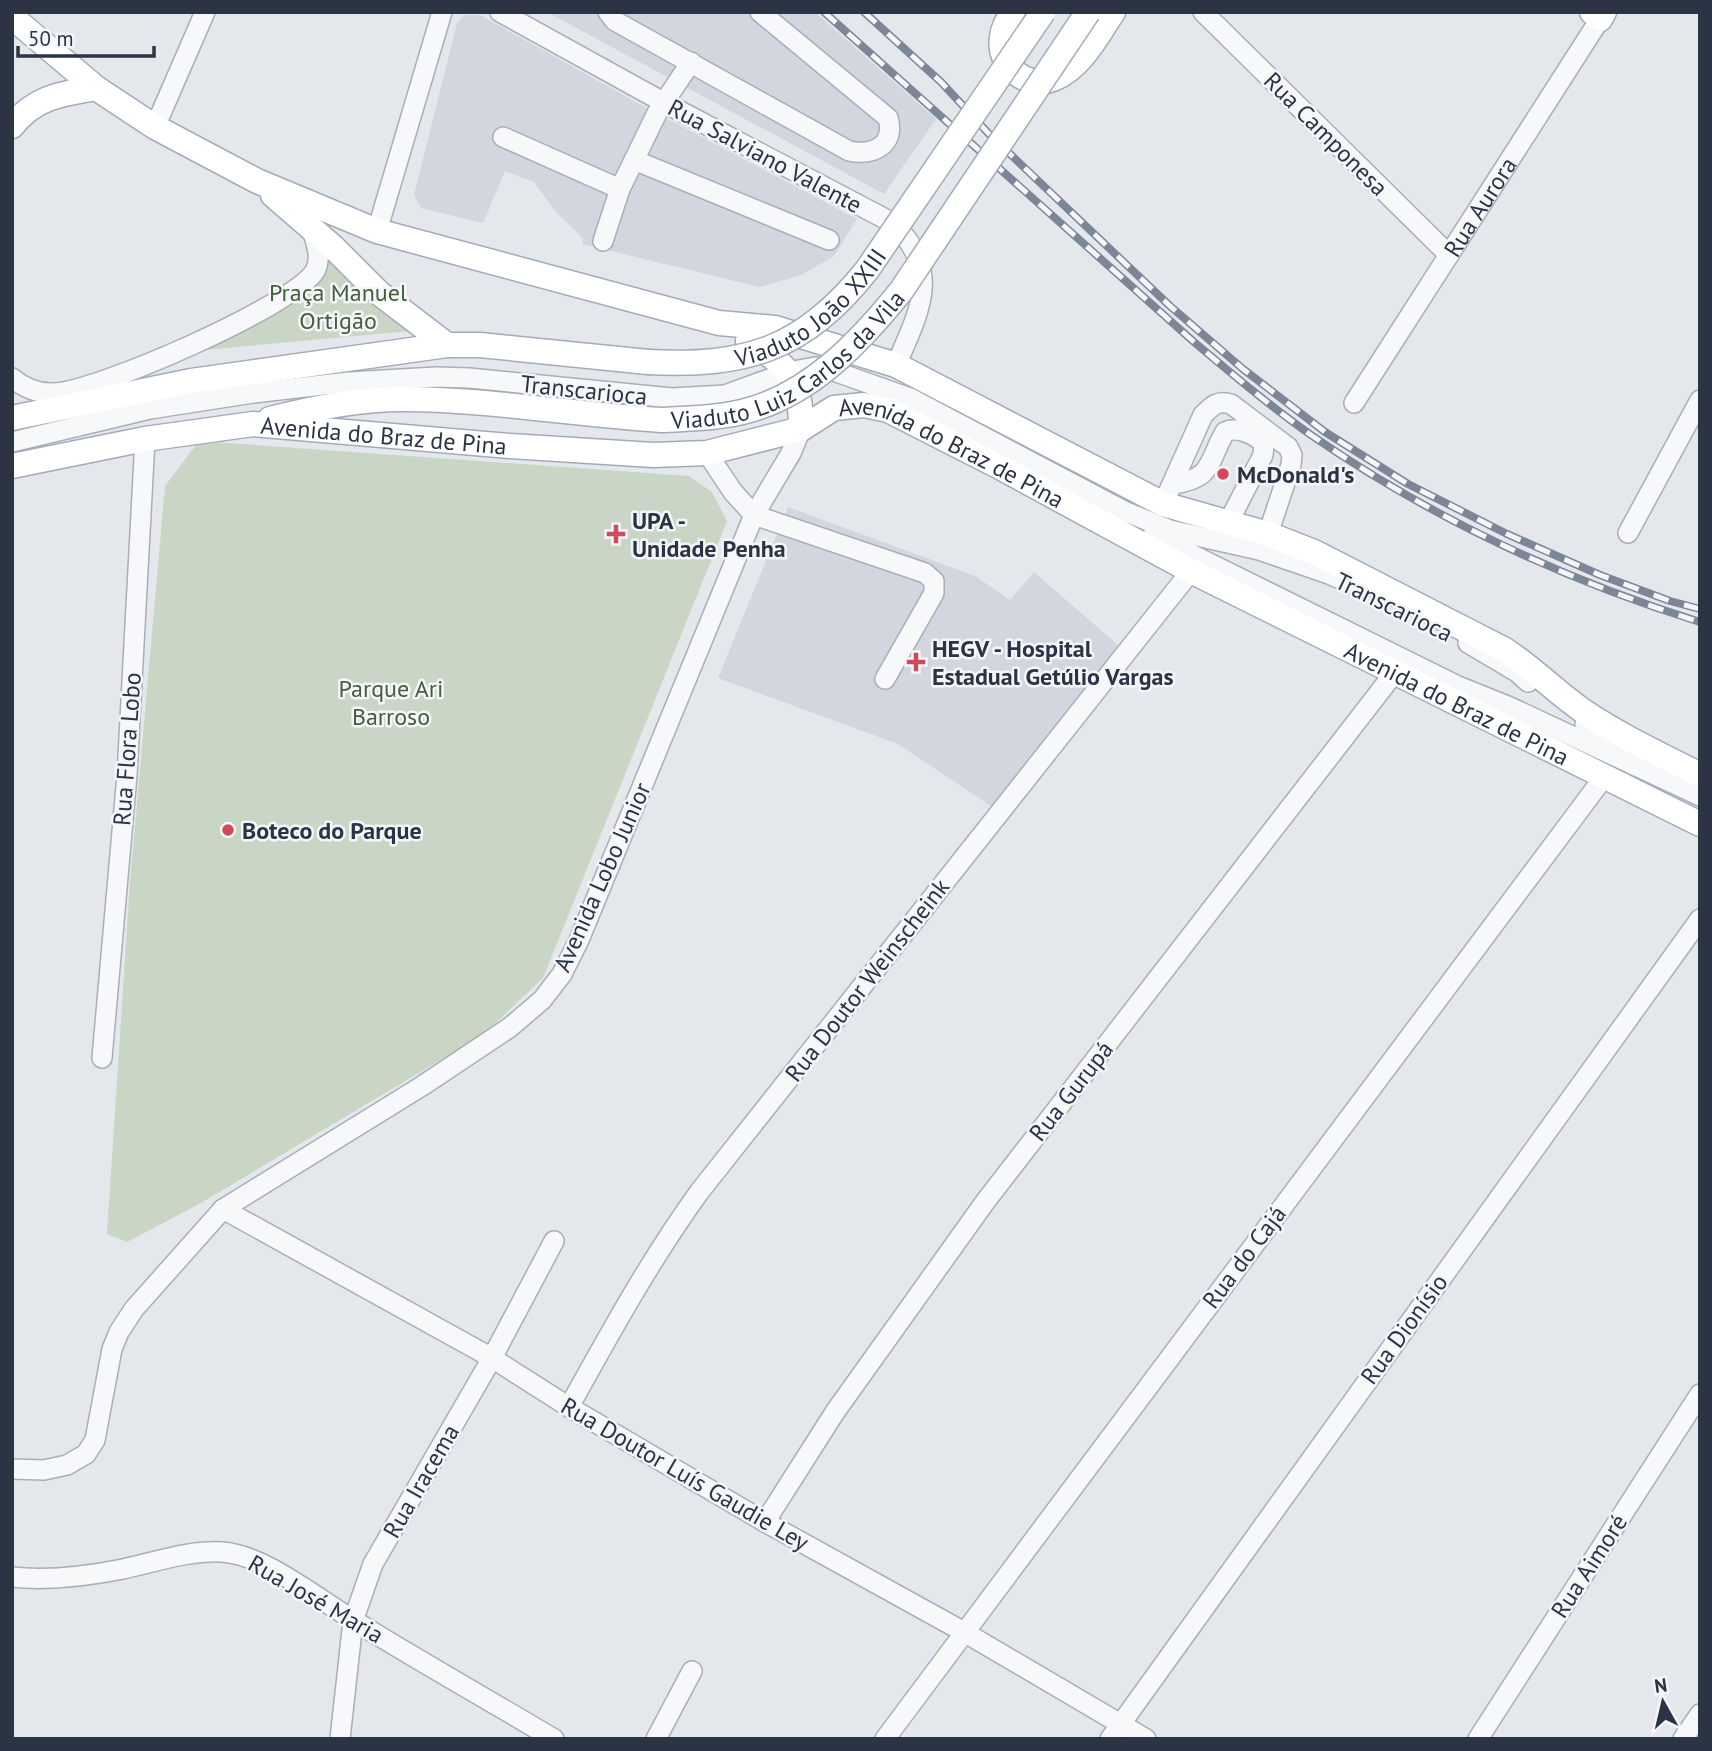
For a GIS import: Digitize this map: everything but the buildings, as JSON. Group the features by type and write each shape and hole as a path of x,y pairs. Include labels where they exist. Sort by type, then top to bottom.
{"main road":[{"path":"1013,12 1001,38 1005,60 1024,79 1040,83 1055,79 1072,68 1113,12"},
{"name":"Viaduto João XXIII","path":"447,345 480,345 648,362 702,363 746,356 778,345 803,332 849,292 867,270 1043,12"},
{"name":"Viaduto Luiz Carlos da Vila","path":"253,424 303,410 344,403 399,399 444,400 662,419 743,411 784,395 829,369 880,317 901,291 1088,12"},
{"path":"12,17 96,88 155,127 257,181 379,293 447,345"},
{"path":"12,125 24,110 54,95 96,88"},
{"name":"Avenida do Braz de Pina","path":"257,181 377,231 719,323 775,328 896,365 1228,523 1268,534 1314,552 1505,650 1583,711 1616,733 1700,775"},
{"path":"719,323 782,369 798,394 801,429"},
{"path":"12,418 191,381 447,345"},
{"path":"719,451 769,403 776,392 782,369"},
{"name":"Avenida do Braz de Pina","path":"12,466 145,439 253,424 653,455 719,451 801,429 834,408 864,405 888,410 996,465 1191,571 1700,824"}],"street":[{"path":"155,127 205,12"},
{"path":"377,231 442,12"},
{"name":"Rua Salviano Valente","path":"500,12 663,103 892,223 908,237 918,256 923,277 922,297 896,365"},
{"path":"608,12 615,21 849,151 864,154 876,150 889,136 891,126 888,118 760,12"},
{"name":"Rua Camponesa","path":"1203,12 1449,255"},
{"name":"Rua Aurora","path":"1354,403 1599,15"},
{"path":"603,241 620,189 634,160 663,103 691,62"},
{"path":"503,137 620,189"},
{"path":"634,160 829,240"},
{"path":"12,379 32,390 53,394 77,389 188,347 248,318 287,296 314,271 318,260 312,230"},
{"name":"Transcarioca","path":"12,442 179,403 349,382 469,378 672,398 726,395 782,369 825,368 910,398 1124,511 1193,555 1458,686 1510,707 1700,796"},
{"path":"1628,533 1700,400"},
{"path":"1168,494 1203,415 1213,404 1231,404 1288,447 1292,454 1291,465 1268,534"},
{"name":"Avenida Lobo Junior","path":"12,1469 44,1470 68,1465 86,1454 95,1440 112,1349 119,1332 134,1309 223,1209 422,1086 509,1028 542,1000 562,974 579,940 754,515 791,453 801,429"},
{"path":"1168,494 1206,472 1225,432 1238,430 1259,439 1264,443 1263,455 1228,523"},
{"name":"Rua Flora Lobo","path":"102,1058 127,775 145,439"},
{"path":"719,451 733,492 754,515 925,573 934,581 934,593 885,679"},
{"name":"Transcarioca","path":"1124,511 1170,530 1259,550 1298,563 1401,606 1517,672 1563,711 1604,739 1633,765"},
{"name":"Rua Doutor Weinscheink","path":"569,1407 631,1294 699,1191 1191,571"},
{"name":"Rua Gurupá","path":"765,1522 835,1412 985,1202 1395,672"},
{"name":"Rua do Cajá","path":"885,1739 1604,777"},
{"name":"Rua Dionísio","path":"1115,1731 1700,919"},
{"name":"Rua Doutor Luís Gaudie Ley","path":"223,1209 492,1358 569,1407 765,1522 964,1632 1115,1731 1146,1739"},
{"name":"Rua Iracema","path":"340,1739 353,1621 373,1564 492,1358 554,1241"},
{"name":"Rua Aimoré","path":"1478,1739 1700,1394"},
{"name":"Rua José Maria","path":"12,1577 32,1579 79,1575 121,1569 193,1552 225,1552 247,1558 273,1570 353,1621 554,1739"},
{"path":"656,1739 692,1671"},
{"path":"1684,1739 1700,1714"}],"shaded area":[{"path":"547,12 815,12 936,119 884,194"},
{"path":"465,15 480,15 645,107 857,219 834,256 801,275 760,287 582,244 583,238 555,211 534,182 505,171 483,223 421,208 414,195 457,23"},
{"name":"HEGV - Hospital Estadual Getúlio Vargas","path":"788,507 975,576 1010,600 1034,572 1119,646 991,806 898,744 718,678"}],"green space":[{"name":"Praça Manuel Ortigão","path":"330,252 410,331 192,351 317,282 327,271"},
{"name":"Parque Ari Barroso","path":"199,441 689,476 712,492 727,521 543,978 484,1034 201,1203 127,1242 107,1234 130,882 165,486"}],"railway":[{"path":"824,12 1194,342 1311,435 1403,493 1498,543 1598,586 1700,622"},
{"path":"864,12 941,82 990,135 1170,306 1243,369 1325,432 1408,484 1507,534 1600,575 1700,609"}],"place":[{"name":"McDonald's","path":"1223,474"},
{"name":"UPA - Unidade Penha","path":"616,534"},
{"name":"HEGV - Hospital Estadual Getúlio Vargas","path":"916,662"},
{"name":"Boteco do Parque","path":"228,830"}]}
